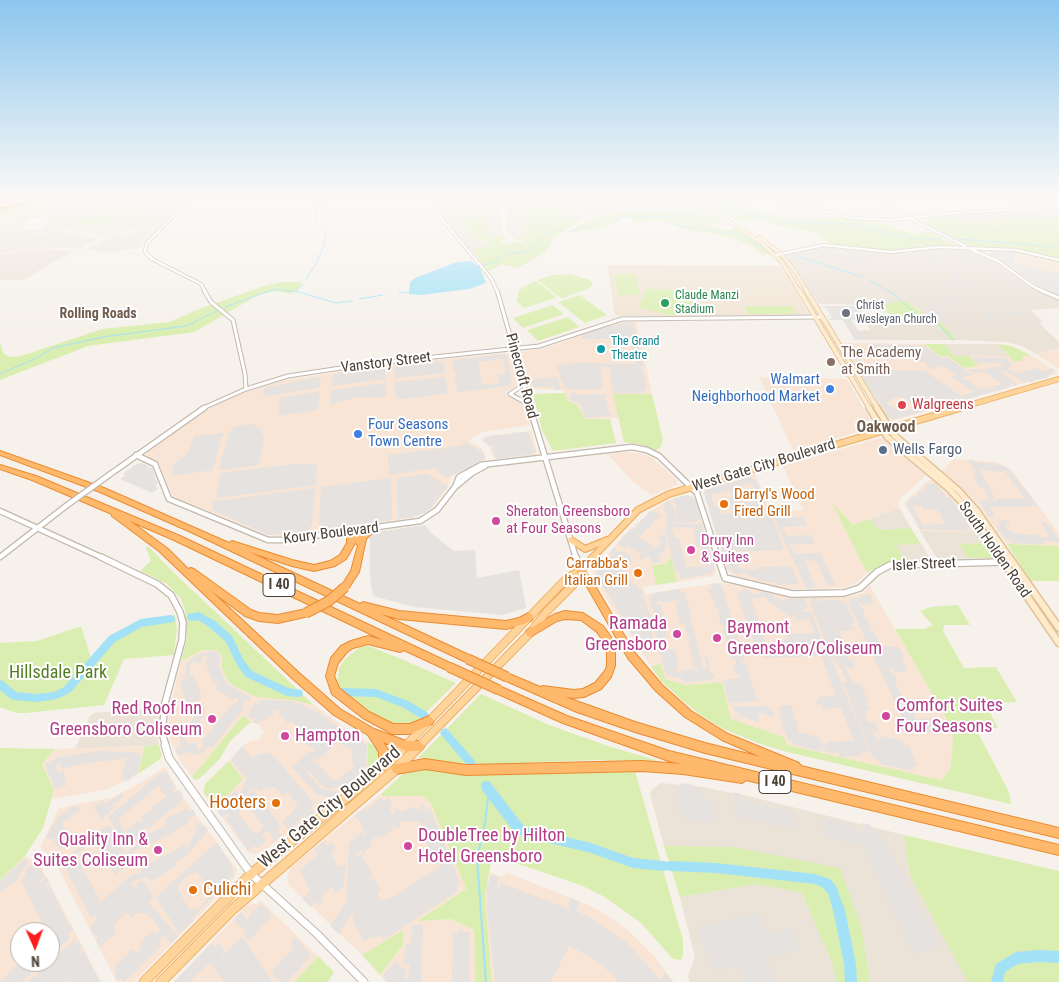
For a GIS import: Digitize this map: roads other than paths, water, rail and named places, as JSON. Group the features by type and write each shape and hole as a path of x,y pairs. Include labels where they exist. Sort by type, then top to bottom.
{"highway":[{"name":"I 40","path":"0,454 102,490 194,530 534,690 635,728 1059,833"},
{"name":"I 40","path":"0,467 107,508 177,538 446,666 566,720 639,746 702,765 1059,850"},
{"path":"107,508 248,613 259,617 278,619 306,613 329,601 345,587 355,572 363,538 373,528"},
{"path":"194,530 257,552 314,568 332,564 343,557 355,531"},
{"path":"355,531 360,551"},
{"path":"162,549 337,712 371,732 406,746 419,746"},
{"path":"580,571 588,581 631,655 659,688 688,714 725,737 752,750 824,776"},
{"path":"335,597 399,615 506,625 521,622 529,617"},
{"path":"530,633 555,618 565,616 583,617 596,624 605,634 612,657 608,674 603,681 598,686 584,692 565,694 534,690"},
{"path":"430,721 410,729 392,729 347,703 335,692 330,676 334,661 344,649 358,642 368,640 414,652 446,666"},
{"path":"371,732 384,751 384,767"},
{"path":"396,769 425,764 466,770 642,766 683,769 824,793"}],"main road":[{"name":"South Holden Road","path":"760,242 776,255 789,270 883,431 896,446 948,488 962,502 1059,643"},
{"name":"South Holden Road","path":"766,242 781,254 794,270 890,429 902,444 964,496 983,517 1059,628"},
{"name":"West Gate City Boulevard","path":"144,982 251,874 384,767 406,746 529,617 568,578 580,571 638,510 660,498 691,487 1059,379"},
{"path":"571,540 585,549 609,539"},
{"name":"West Gate City Boulevard","path":"161,982 261,883 396,769 530,633 576,582 580,571"}],"street":[{"path":"148,242 145,252 152,259 201,284 210,302 233,320 245,374 246,389"},
{"name":"Pinecroft Road","path":"461,242 491,278 499,294 529,404 580,571"},
{"path":"956,242 998,261 1034,287 1059,298"},
{"path":"776,255 824,245 891,252 934,247 1021,251 1059,260"},
{"name":"Vanstory Street","path":"0,557 66,506 195,413 246,389 288,376 360,365 514,350 551,343 599,325 622,319 822,317"},
{"path":"848,371 855,371"},
{"path":"523,381 519,388 510,394 529,404"},
{"name":"Koury Boulevard","path":"136,455 156,464 169,499 258,538 284,540 408,524 429,516 437,510 455,486 472,473 486,466 618,448 638,448 659,456 691,487 701,502 725,578"},
{"path":"0,511 38,527 157,584 171,596 180,612 182,640 165,703 162,733 173,766 251,874 317,934 364,982"},
{"name":"Isler Street","path":"725,578 792,594 844,593 860,588 877,572 890,565 1014,562"}],"water":[{"path":"472,261 476,265 482,264 484,267 480,268 486,283 469,289 421,295 409,294 410,282 415,278 457,262"}],"waterway":[{"path":"306,279 317,262 324,242"},
{"path":"483,265 496,262 496,259 508,253 520,253 532,249 540,242"},
{"path":"753,242 766,250"},
{"path":"993,242 1059,247"},
{"path":"794,255 862,277"},
{"path":"868,280 894,294 917,315 940,326 953,340"},
{"path":"296,291 303,284"},
{"path":"225,307 275,289 299,292 336,303 352,301"},
{"path":"399,293 408,292"},
{"path":"359,299 383,295"},
{"path":"0,374 37,358 53,348 103,337 186,326 217,311"},
{"path":"191,617 199,616 212,624 229,639 240,662 249,674 287,692 299,693"},
{"path":"0,684 14,696 37,698 54,696 67,690 112,639 141,623 171,619"},
{"path":"343,692 376,693 405,704 424,715"},
{"path":"445,733 471,763"},
{"path":"486,786 519,829 591,848 633,863 664,866"},
{"path":"486,982 477,858 485,823 489,790"},
{"path":"670,866 716,868 815,879 826,883 832,890 839,910 850,964 851,982"},
{"path":"997,982 1000,968 1016,958 1059,957"}],"place":[{"name":"Claude Manzi Stadium","path":"665,303"},
{"name":"Christ Wesleyan Church","path":"846,313"},
{"name":"The Grand Theatre","path":"601,349"},
{"name":"The Academy at Smith","path":"831,362"},
{"name":"Walmart Neighborhood Market","path":"830,389"},
{"name":"Walgreens","path":"902,405"},
{"name":"Four Seasons Town Centre","path":"358,434"},
{"name":"Wells Fargo","path":"883,450"},
{"name":"Darryl's Wood Fired Grill","path":"724,504"},
{"name":"Sheraton Greensboro at Four Seasons","path":"496,521"},
{"name":"Drury Inn & Suites","path":"691,550"},
{"name":"Carrabba's Italian Grill","path":"638,573"},
{"name":"Ramada Greensboro","path":"677,634"},
{"name":"Baymont Greensboro/Coliseum","path":"717,638"},
{"name":"Comfort Suites Four Seasons","path":"886,716"},
{"name":"Red Roof Inn Greensboro Coliseum","path":"212,719"},
{"name":"Hampton","path":"285,736"},
{"name":"Hooters","path":"276,803"},
{"name":"DoubleTree by Hilton Hotel Greensboro","path":"408,846"},
{"name":"Quality Inn & Suites Coliseum","path":"158,850"},
{"name":"Culichi","path":"193,890"}],"district":[{"name":"Rolling Roads","path":"98,314"},
{"name":"Oakwood","path":"886,428"}],"park label":[{"name":"Hillsdale Park","path":"58,673"}]}
